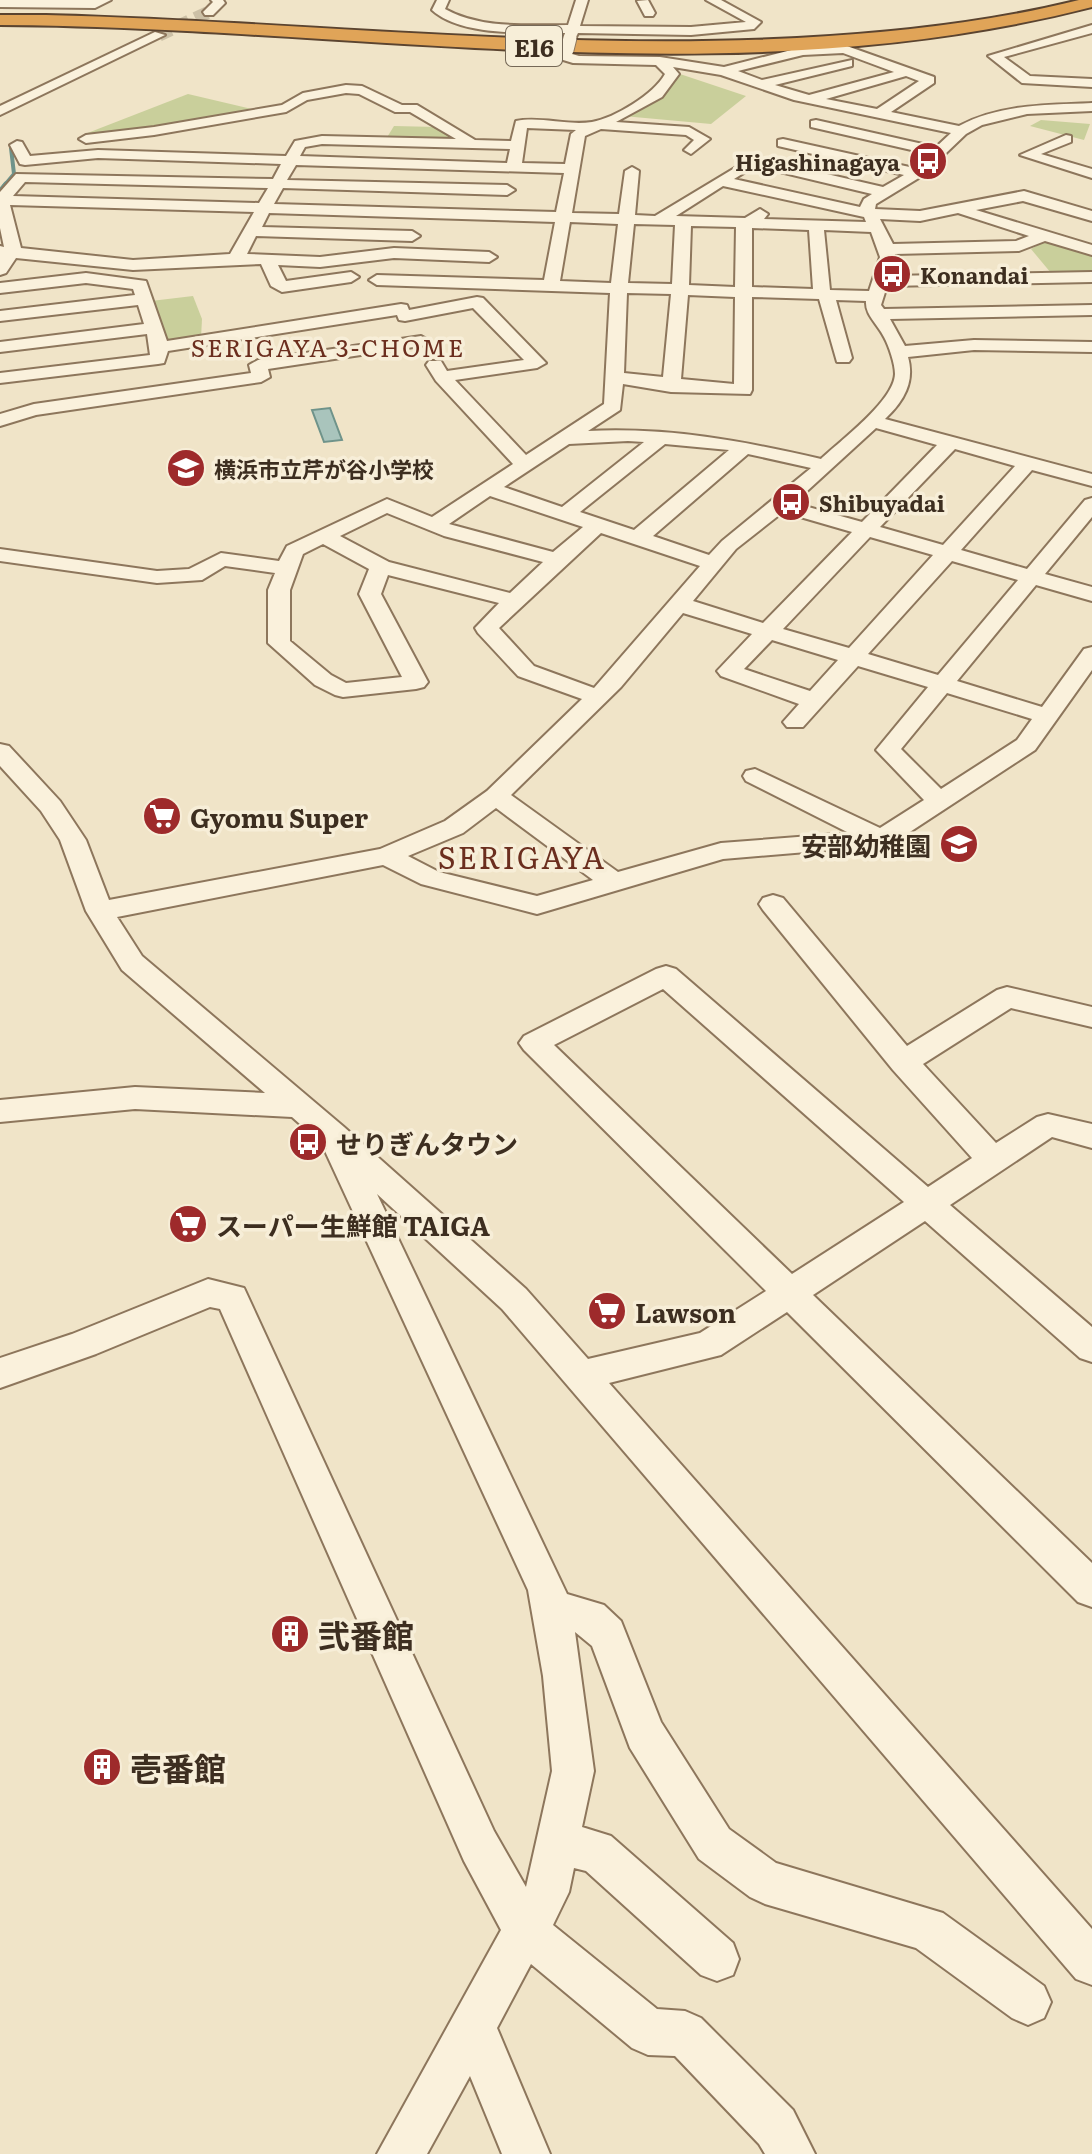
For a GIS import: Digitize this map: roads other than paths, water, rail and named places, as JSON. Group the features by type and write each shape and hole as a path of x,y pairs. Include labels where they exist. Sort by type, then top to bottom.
{"highway":[{"name":"E16","path":"0,17 493,45 692,48 907,35 1063,4 1092,2"}],"street":[{"path":"0,3 95,4 105,0"},
{"path":"209,12 219,3 217,0"},
{"path":"582,0 565,56 578,60 660,61 724,71 809,99 961,131"},
{"path":"444,7 465,22 569,40 754,25 755,22 745,16 712,0"},
{"path":"444,7 575,17"},
{"path":"1092,29 1053,46 994,56 1027,80 1092,83"},
{"path":"0,111 159,35"},
{"path":"724,71 803,51 844,49 929,80 879,114"},
{"path":"759,85 867,58"},
{"path":"551,286 578,134 599,126 662,90 672,74 660,61"},
{"path":"809,99 907,72"},
{"path":"69,141 154,131 286,108 303,97 346,89 362,90 400,109 412,108 473,143"},
{"path":"659,220 845,107"},
{"path":"100,911 386,856 454,827 496,796 598,697 729,545 826,466 874,422 898,391 904,374 900,352 876,297 888,257 872,220 869,202 917,173 961,131 989,119 1027,110 1092,107"},
{"path":"989,119 1073,141 1027,155 1084,181"},
{"path":"481,284 513,167 521,124 689,131 703,139 691,150"},
{"path":"816,124 941,152"},
{"path":"236,258 300,144 322,140 518,145"},
{"path":"783,143 917,173"},
{"path":"0,145 24,144 25,161 98,154 572,169"},
{"path":"753,161 884,192"},
{"path":"435,524 613,406 619,288 632,171"},
{"path":"0,200 21,177 507,190"},
{"path":"721,181 872,220"},
{"path":"993,185 1084,181"},
{"path":"1045,203 1084,181"},
{"path":"614,378 671,386 743,390 744,227 784,195"},
{"path":"7,251 133,265 236,258 320,262 394,253 428,254 565,217 816,225 920,216 1024,196 1092,216"},
{"path":"0,200 266,208 440,219 495,236"},
{"path":"0,200 7,251 0,270"},
{"path":"957,210 1092,250"},
{"path":"671,386 683,221"},
{"path":"816,225 824,294 843,358"},
{"path":"253,231 434,237 428,254"},
{"path":"886,249 1019,246 1044,235"},
{"path":"362,257 403,313 442,377 526,466"},
{"path":"267,259 282,287 379,283 481,284 824,294 1092,310"},
{"path":"876,297 1092,277"},
{"path":"0,288 86,278 140,285 160,347 158,359 0,378"},
{"path":"0,316 145,299"},
{"path":"160,347 477,302 537,363 442,377"},
{"path":"0,347 153,328"},
{"path":"0,420 34,410 261,377 258,365 421,341"},
{"path":"900,352 974,345 1092,347"},
{"path":"874,422 1092,480"},
{"path":"566,438 628,435 661,438 744,447 826,466"},
{"path":"565,514 661,438"},
{"path":"814,701 729,671 951,442"},
{"path":"638,538 744,447"},
{"path":"795,722 1028,463"},
{"path":"488,489 713,563"},
{"path":"939,801 888,750 1092,504"},
{"path":"381,567 370,594 416,682 343,690 323,680 279,643 279,590 294,550 387,505 451,532 556,559"},
{"path":"779,505 1092,594"},
{"path":"598,525 556,559 486,628 526,671 598,697"},
{"path":"323,535 381,567 516,601"},
{"path":"0,555 157,577 194,575 221,559 287,568"},
{"path":"678,604 1047,716"},
{"path":"386,856 430,878 537,905 721,851 881,839 1026,745 1047,716 1080,690 1092,654"},
{"path":"0,751 51,806 73,840 100,911 132,963 333,1135 514,1299 1092,1963"},
{"path":"755,776 881,839"},
{"path":"496,796 614,882"},
{"path":"773,904 904,1062 993,1161"},
{"path":"1092,1348 666,976 534,1043 1092,1589"},
{"path":"904,1062 1007,997 1092,1017"},
{"path":"0,1111 135,1098 297,1106"},
{"path":"582,1375 709,1345 1048,1125 1092,1136"},
{"path":"333,1135 363,1225 519,1528 547,1589 563,1676 573,1771 547,1892 401,2154"},
{"path":"0,1373 84,1344 218,1288 232,1298 479,1846 527,1932 648,2032 685,2034 776,2127 791,2154"},
{"path":"550,1608 590,1618 607,1634 645,1734 714,1844 765,1882 927,1929 1028,2002"},
{"path":"558,1844 596,1851 717,1959"},
{"path":"472,2024 526,2154"}],"water":[{"path":"330,408 342,440 324,442 312,410"}],"waterway":[{"path":"4,186 14,174 11,148"},
{"path":"0,191 6,184"}],"tunnel":[{"path":"159,35 209,12"}],"place":[{"name":"Higashinagaya","path":"928,161"},
{"name":"Konandai","path":"892,274"},
{"name":"横浜市立芹が谷小学校","path":"186,468"},
{"name":"Shibuyadai","path":"791,502"},
{"name":"Gyomu Super","path":"162,816"},
{"name":"安部幼稚園","path":"959,844"},
{"name":"せりぎんタウン","path":"308,1142"},
{"name":"スーパー生鮮館 TAIGA","path":"188,1224"},
{"name":"Lawson","path":"607,1311"},
{"name":"弐番館","path":"290,1634"},
{"name":"壱番館","path":"102,1767"}],"district":[{"name":"SERIGAYA 3-CHOME","path":"328,346"},
{"name":"SERIGAYA","path":"522,856"}]}
